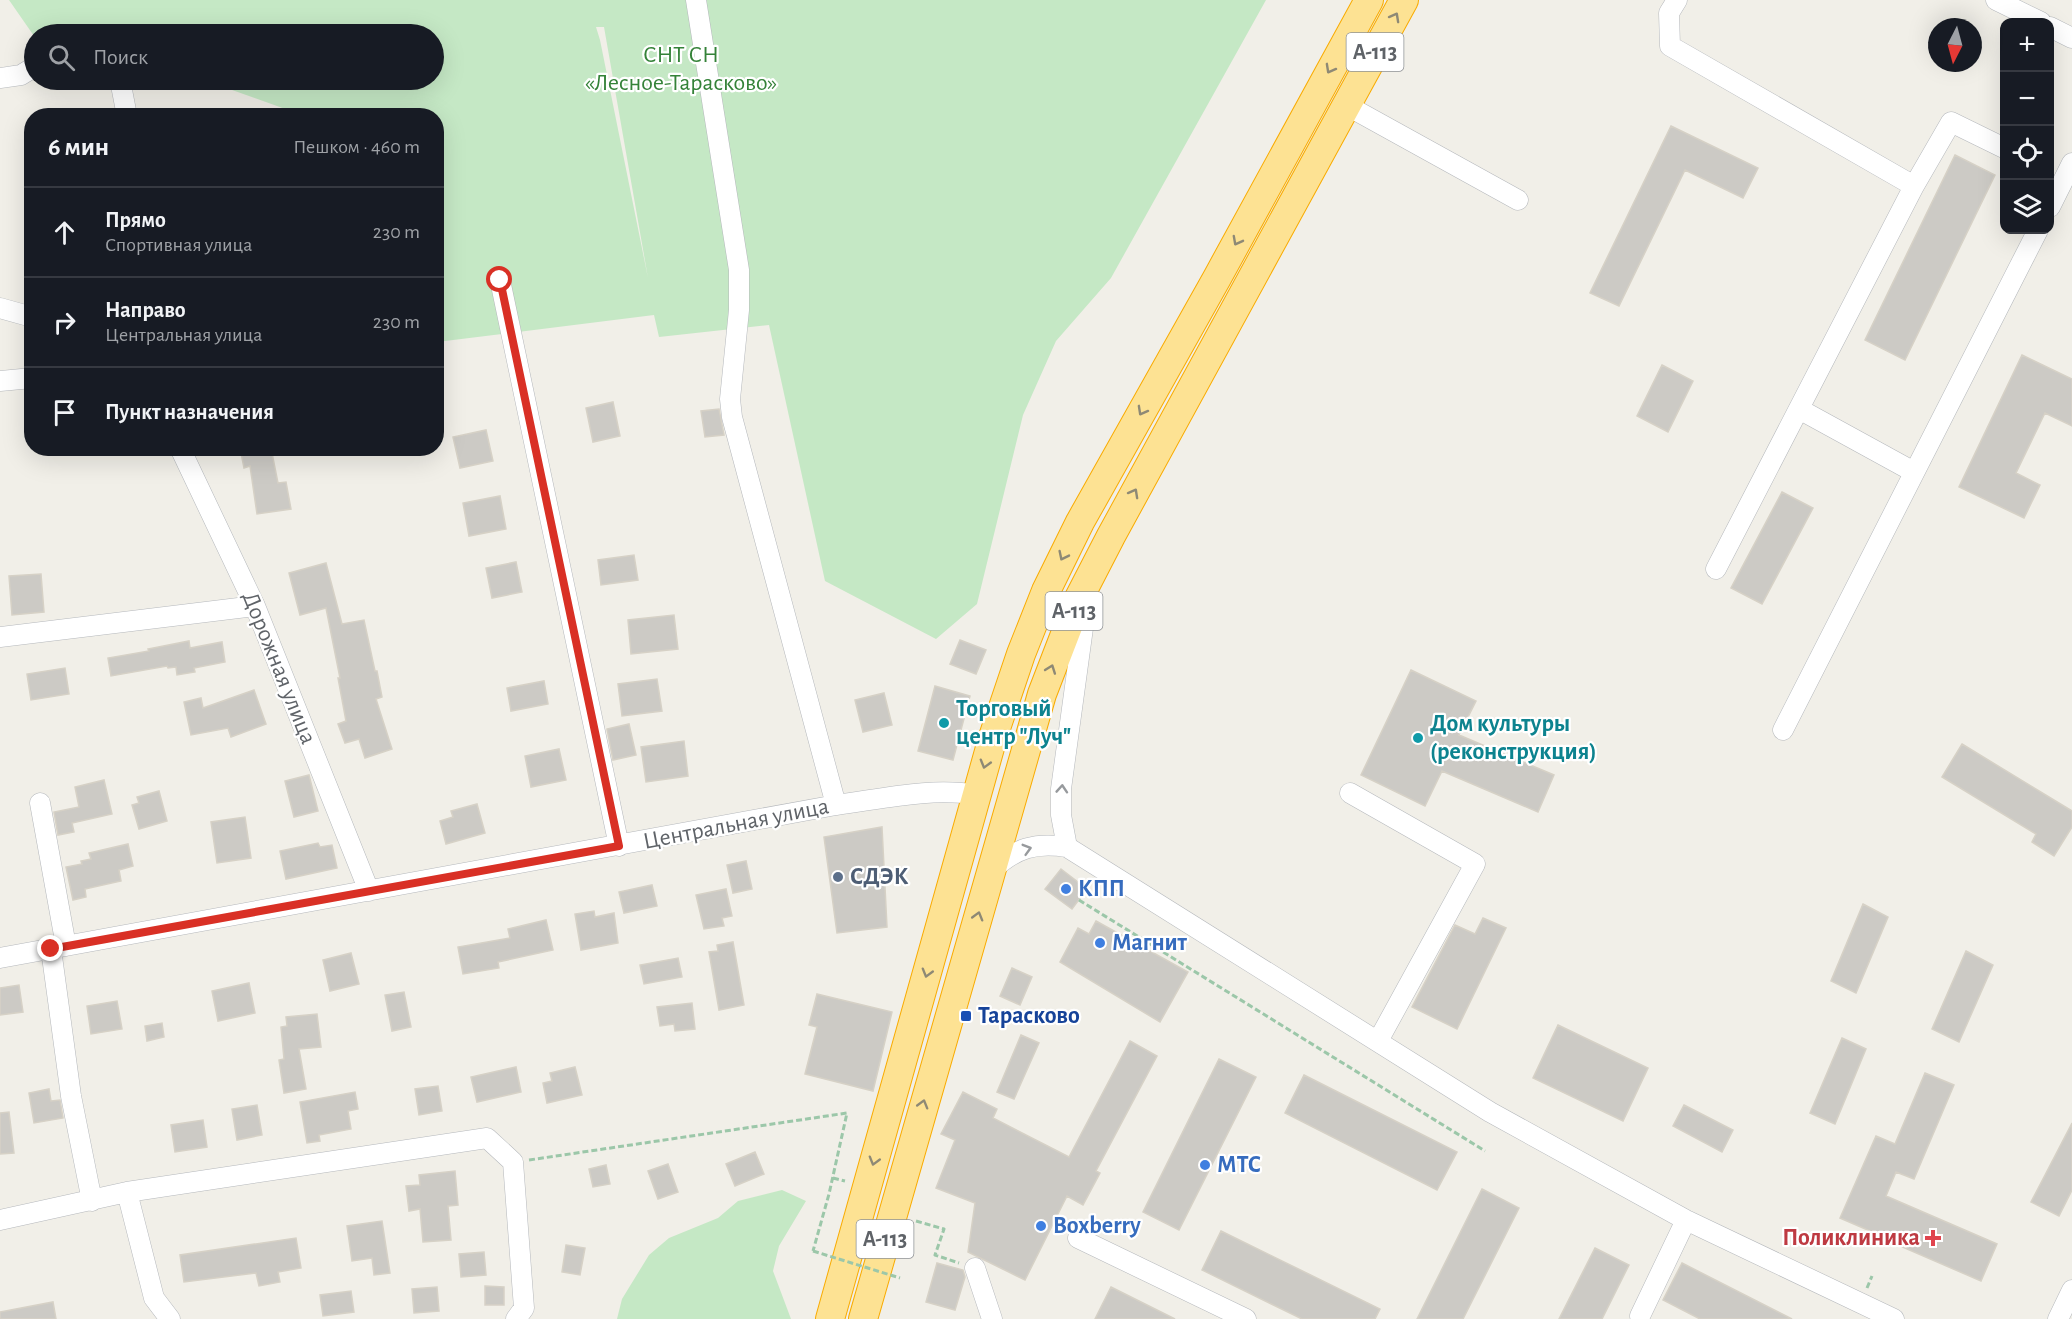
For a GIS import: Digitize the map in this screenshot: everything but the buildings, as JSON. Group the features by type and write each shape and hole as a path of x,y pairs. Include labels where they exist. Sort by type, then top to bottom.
{"highway":[{"name":"А-113","path":"830,1319 993,736 1021,654 1047,591 1080,522 1369,0"},
{"name":"А-113","path":"863,1319 1042,694 1062,637 1096,566 1404,0"}],"street":[{"path":"696,0 739,270 739,310 730,399 732,417 836,805"},
{"path":"1677,0 1670,12 1670,46 1914,186"},
{"path":"1996,0 2033,18"},
{"path":"2054,29 2072,38"},
{"path":"0,78 24,73"},
{"path":"122,90 125,108"},
{"path":"1346,105 1518,200"},
{"path":"1716,569 1914,186 1951,122 2000,146"},
{"path":"2054,193 2062,171"},
{"path":"1783,730 2036,234"},
{"path":"500,280 619,846"},
{"path":"0,308 24,315"},
{"path":"0,381 24,379"},
{"path":"1799,409 1914,472"},
{"name":"Дорожная улица","path":"184,456 255,606 369,891"},
{"path":"1068,847 1061,815 1061,789 1084,612 1096,566"},
{"path":"0,637 255,606"},
{"name":"Центральная улица","path":"0,958 836,805 933,792 977,795"},
{"path":"1350,794 1474,864 1378,1041"},
{"path":"40,803 59,948 71,1096 92,1201"},
{"path":"992,870 1006,857 1023,849 1048,844 1068,847 1491,1112 1686,1220 1894,1319"},
{"path":"0,1220 127,1192 487,1138 513,1162 524,1308 516,1319"},
{"path":"127,1192 154,1298 170,1319"},
{"path":"1641,1318 1686,1220"},
{"path":"1078,1238 1246,1319"},
{"path":"975,1268 992,1319"},
{"path":"2058,1319 2072,1290"}],"path":[{"path":"1079,900 1485,1151"},
{"path":"513,1162 847,1113 829,1194 813,1251 900,1278"},
{"path":"917,1220 944,1229 935,1255 975,1268"}],"green space":[{"name":"СНТ СН «Лесное-Тарасково»","path":"9,0 1266,0 1111,278 1056,341 1023,415 977,604 936,639 825,581 769,325 659,337 654,315 444,341 444,108 282,108 232,90 444,90 444,24 26,24","holes":["596,27 604,27 648,278 600,40"]},
{"path":"782,1190 806,1201 779,1246 773,1271 791,1319 617,1319 622,1299 649,1255 669,1238 718,1218 738,1201"}],"place":[{"name":"Торговый центр \"Луч\"","path":"944,723"},
{"name":"Дом культуры (реконструкция)","path":"1418,738"},
{"name":"СДЭК","path":"838,877"},
{"name":"КПП","path":"1066,889"},
{"name":"Магнит","path":"1100,943"},
{"name":"Тарасково","path":"966,1016"},
{"name":"МТС","path":"1205,1165"},
{"name":"Boxberry","path":"1041,1226"},
{"name":"Поликлиника","path":"1933,1238"}],"route":[{"path":"51,949 619,846 500,280"}]}
